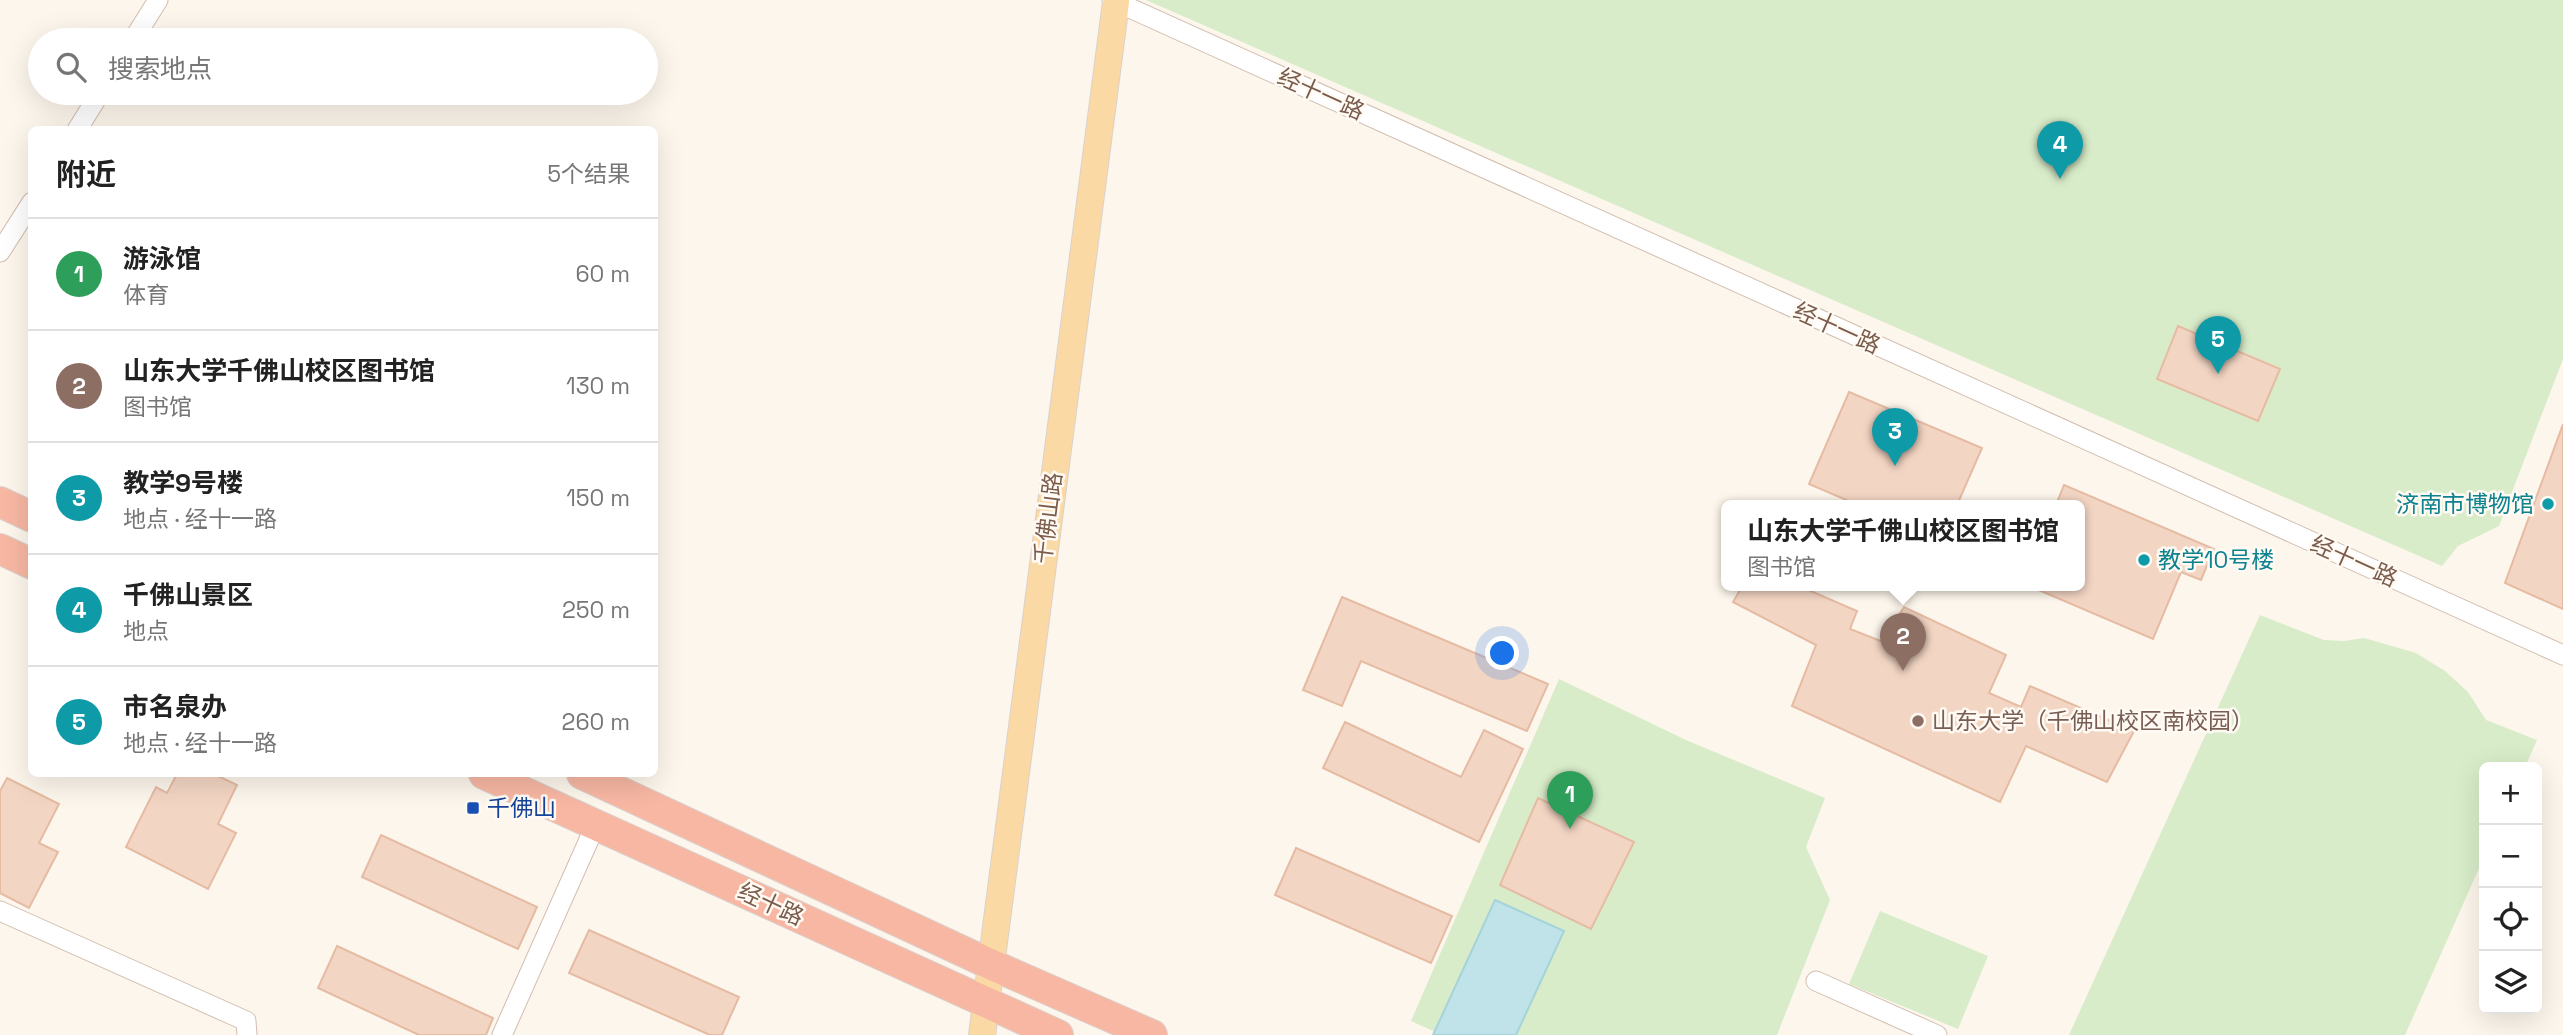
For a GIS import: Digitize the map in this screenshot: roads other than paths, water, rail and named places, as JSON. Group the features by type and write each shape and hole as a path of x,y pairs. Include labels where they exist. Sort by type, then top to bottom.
{"highway":[{"path":"0,502 28,515"},
{"path":"0,549 28,562"},
{"name":"经十路","path":"491,777 1058,1035"},
{"name":"经十路","path":"588,777 990,964 1152,1035"}],"main road":[{"name":"千佛山路","path":"982,1035 1114,1"}],"street":[{"path":"140,28 158,0"},
{"name":"经十一路","path":"1114,1 2563,654"},
{"path":"79,126 93,105"},
{"path":"0,252 28,208"},
{"path":"502,1035 596,824"},
{"path":"0,911 246,1021 247,1035"},
{"path":"1816,981 1937,1035"}],"water":[{"path":"1495,900 1564,931 1516,1035 1433,1035"}],"place":[{"name":"千佛山景区","path":"2060,179"},
{"name":"市名泉办","path":"2218,374"},
{"name":"教学9号楼","path":"1895,466"},
{"name":"济南市博物馆","path":"2548,504"},
{"name":"教学10号楼","path":"2144,560"},
{"name":"山东大学千佛山校区图书馆","path":"1903,671"},
{"name":"山东大学（千佛山校区南校园）","path":"1918,721"},
{"name":"千佛山","path":"473,808"},
{"name":"游泳馆","path":"1570,829"}]}
